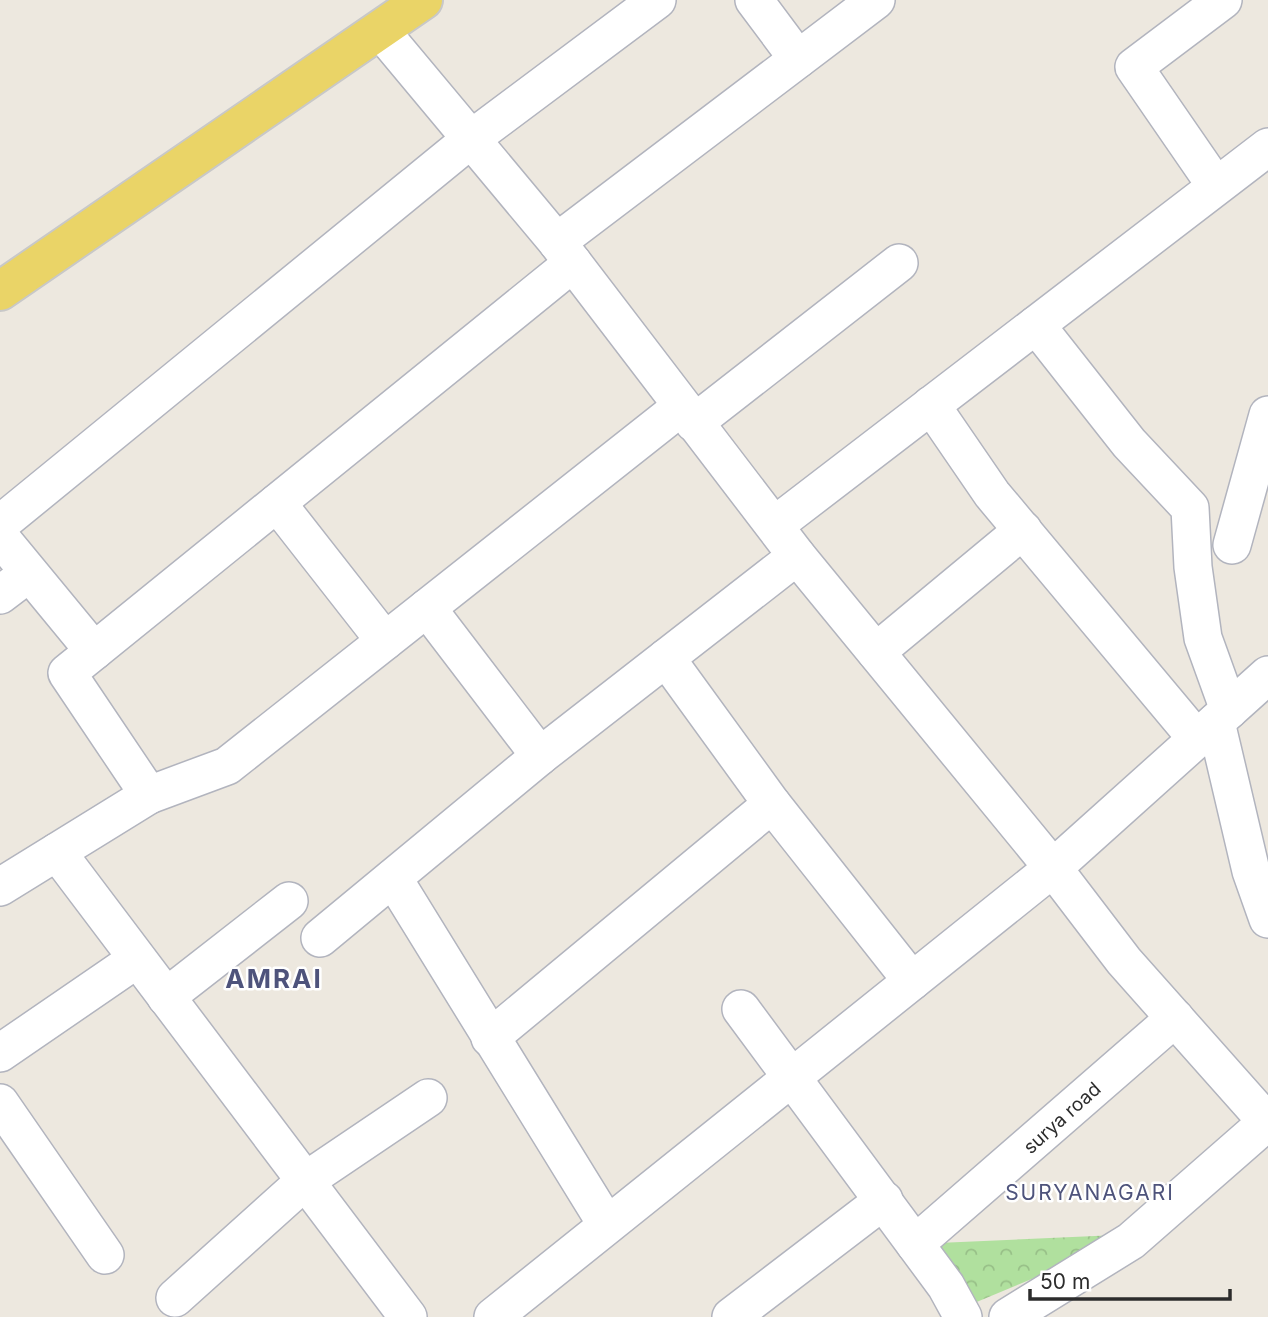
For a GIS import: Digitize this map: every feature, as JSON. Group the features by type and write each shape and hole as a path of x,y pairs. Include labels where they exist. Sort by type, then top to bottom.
{"main road":[{"path":"0,291 424,0"}],"street":[{"path":"0,524 471,139 657,0"},
{"path":"754,0 798,59"},
{"path":"149,795 67,673 277,503 565,252 798,59 876,0"},
{"path":"1216,187 1134,67 1223,0"},
{"path":"380,30 565,252 797,556 1053,868 1124,961 1267,1123 1131,1241 1008,1317"},
{"path":"775,525 1268,146"},
{"path":"0,887 149,795 227,766 427,608 899,263"},
{"path":"1036,325 1129,443 1190,508 1193,567 1203,638 1238,708 1251,870 1268,919"},
{"path":"931,405 992,494 1023,530 1238,708"},
{"path":"1233,545 1268,415"},
{"path":"277,503 385,641"},
{"path":"876,652 1023,530"},
{"path":"0,537 94,651"},
{"path":"320,938 540,756 797,556"},
{"path":"0,595 29,573"},
{"path":"427,608 540,756"},
{"path":"666,659 772,804 912,981"},
{"path":"493,1317 1053,868 1238,708"},
{"path":"490,1038 772,804"},
{"path":"57,852 408,1317"},
{"path":"393,878 607,1225"},
{"path":"166,997 289,901"},
{"path":"0,1053 137,959"},
{"path":"741,1009 946,1286 963,1317"},
{"name":"surya road","path":"915,1244 1175,1018"},
{"path":"175,1298 305,1181 428,1098"},
{"path":"0,1103 105,1255"},
{"path":"731,1317 884,1200"}],"green space":[{"path":"1140,1234 967,1306 915,1244"}],"district":[{"name":"AMRAI","path":"274,978"},
{"name":"SURYANAGARI","path":"1090,1192"}]}
